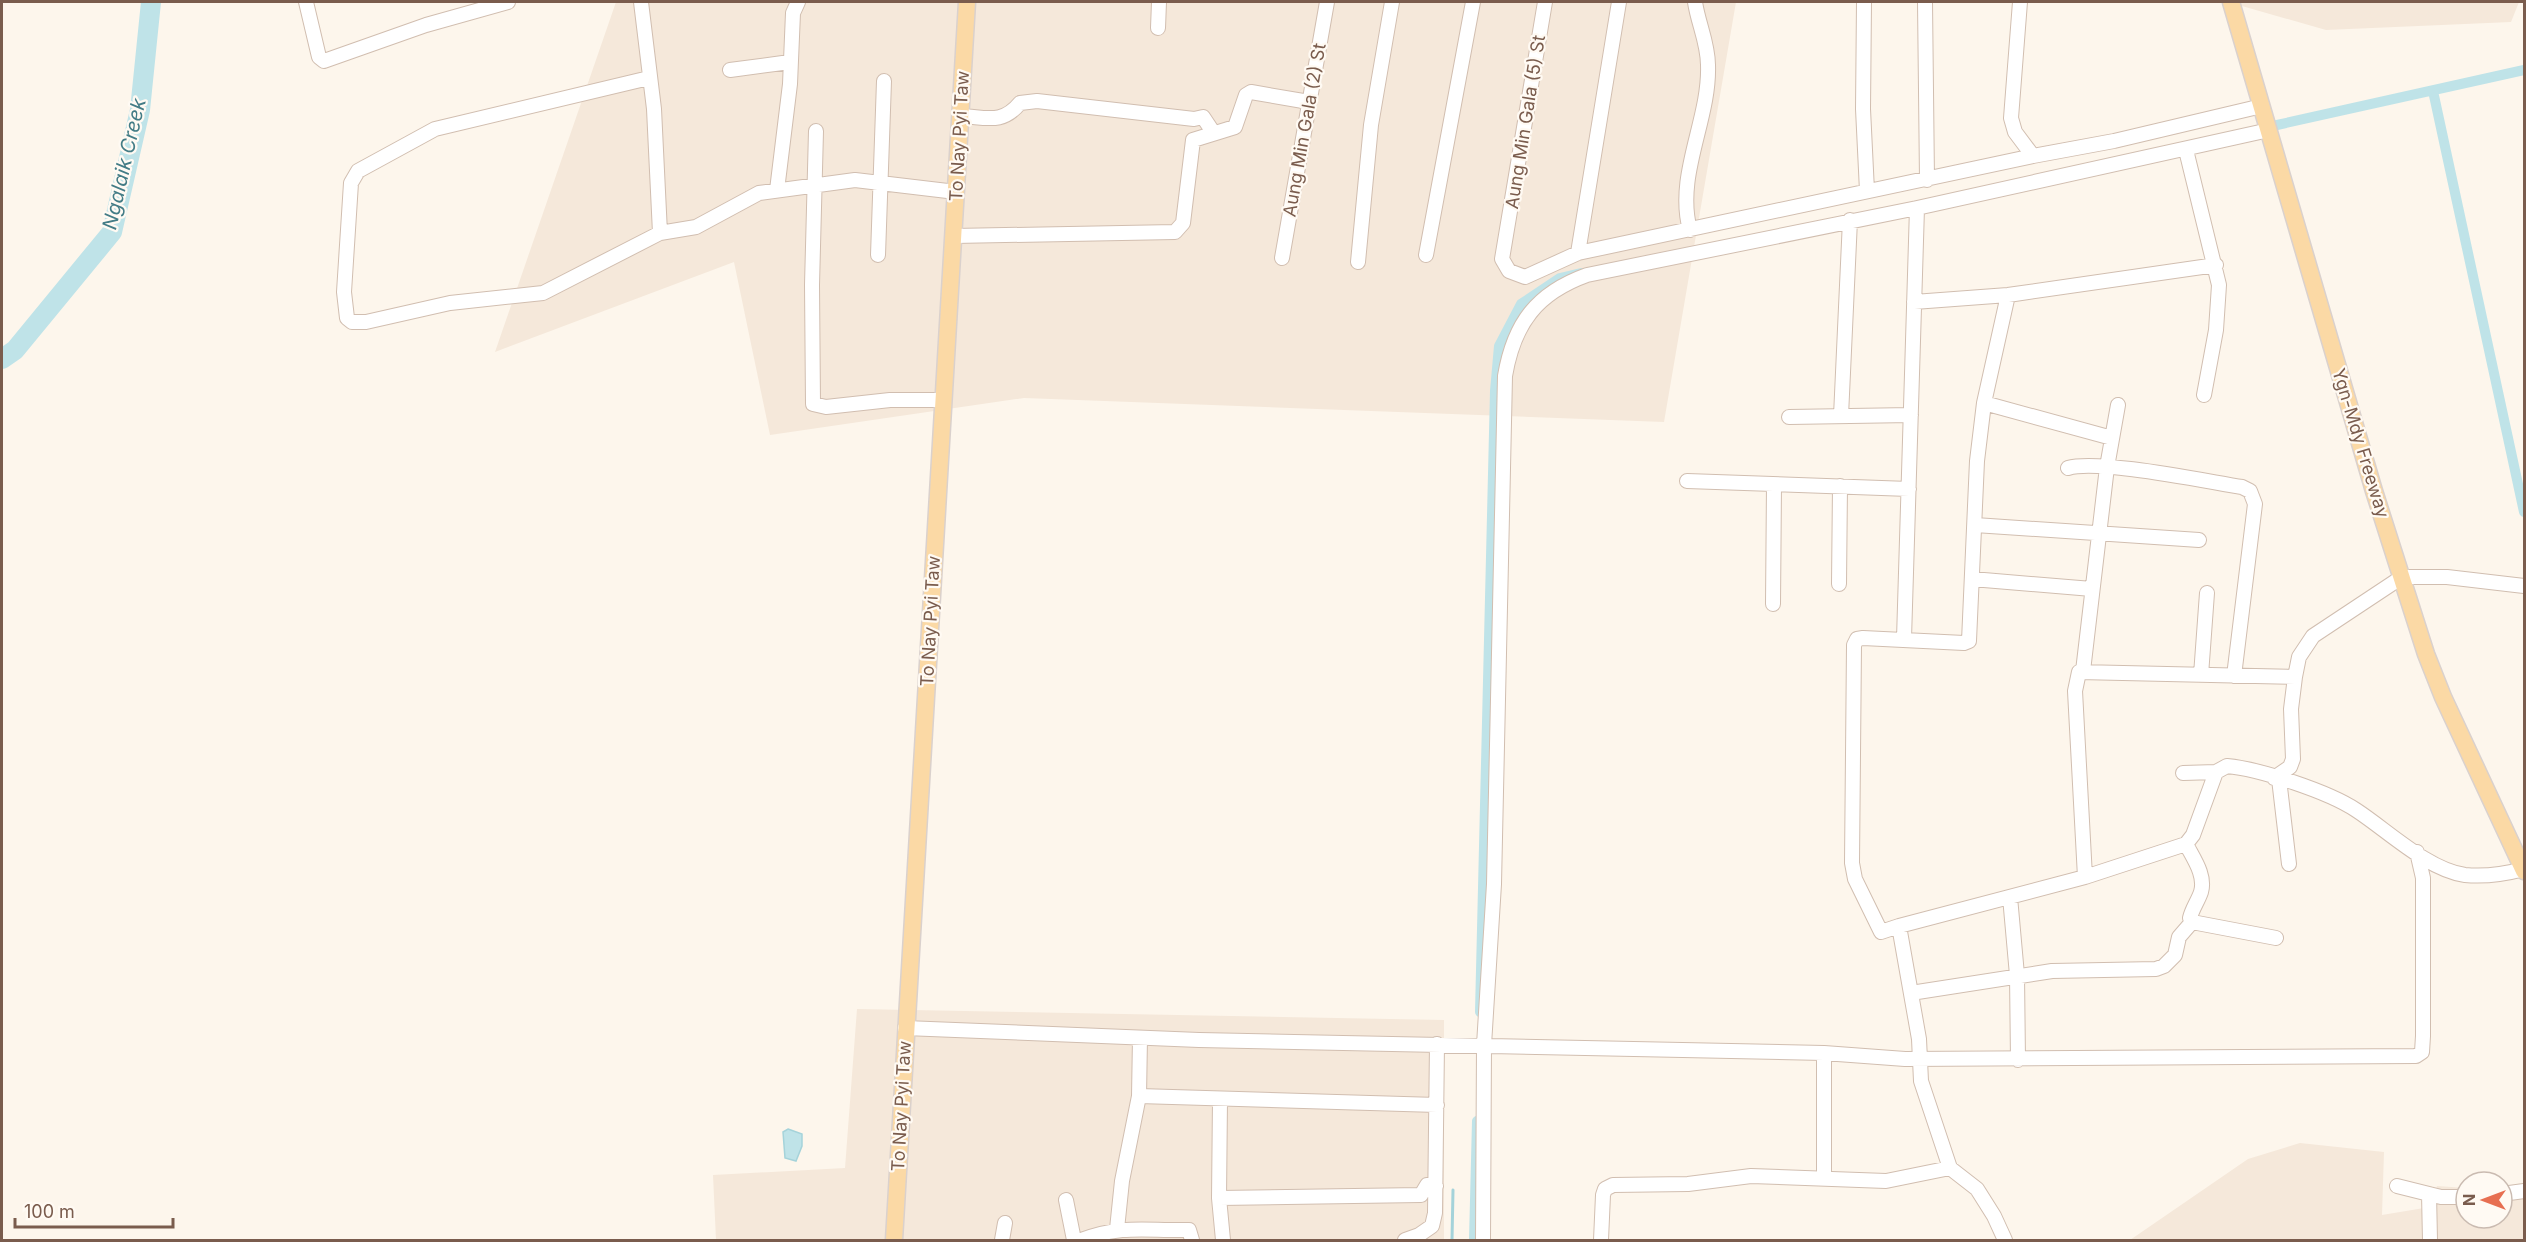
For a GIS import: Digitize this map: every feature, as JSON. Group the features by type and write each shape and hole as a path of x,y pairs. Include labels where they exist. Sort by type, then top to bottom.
{"main road":[{"name":"To Nay Pyi Taw","path":"894,1240 967,2"},
{"name":"Ygn-Mdy Freeway","path":"2231,2 2374,491 2426,654 2443,697 2524,870"}],"street":[{"path":"306,2 319,57 324,61 426,25 508,2"},
{"path":"641,2 654,109 660,233"},
{"path":"777,190 790,84 793,13 798,2"},
{"path":"1158,28 1159,2"},
{"name":"Aung Min Gala (2) St","path":"1282,258 1327,2"},
{"path":"1358,262 1371,125 1392,2"},
{"path":"1426,255 1473,2"},
{"name":"Aung Min Gala (5) St","path":"1545,2 1503,264 1509,271 1525,277 1578,253"},
{"path":"1619,2 1578,253 2033,156 2114,141 2262,106"},
{"path":"1690,230 1686,202 1688,179 1708,66 1695,2"},
{"path":"1864,2 1863,109 1866,191"},
{"path":"1925,2 1927,180"},
{"path":"2020,2 2011,118 2015,132 2033,156"},
{"path":"730,70 790,62"},
{"path":"649,78 435,129 358,171 351,183 344,292 347,318 352,322 366,322 450,303 543,293 660,233 696,227 759,193 855,180 956,192"},
{"path":"878,255 884,81"},
{"path":"954,237 1175,232 1183,223 1193,140 1212,132 1235,127 1245,94 1251,92 1309,102"},
{"path":"961,116 1001,118 1008,116 1020,103 1037,101 1194,119 1203,117 1212,132"},
{"path":"1482,1240 1480,1045 1494,884 1505,376 1515,337 1534,306 1567,282 1587,275 1917,208 2269,130"},
{"path":"816,131 817,186 812,285 813,404 826,406 890,400 943,400"},
{"path":"2186,150 2216,265 2219,285 2218,318 2204,395"},
{"path":"1904,639 1917,208"},
{"path":"1841,416 1850,220"},
{"path":"1914,302 2008,295 2216,265"},
{"path":"2008,295 1984,403 1977,461 1968,642 1863,638 1855,641 1851,807 1851,863 1855,879 1881,932 2085,877 2186,843 2193,835 2216,772"},
{"path":"1984,403 2112,438"},
{"path":"2083,671 2106,467 2118,405"},
{"path":"1789,417 1911,415"},
{"path":"2068,468 2080,464 2106,467 2242,487 2250,491 2255,504 2234,676"},
{"path":"1687,481 1909,489"},
{"path":"1773,604 1774,485"},
{"path":"1839,584 1840,486"},
{"path":"1975,525 2199,540"},
{"path":"2276,778 2290,767 2293,759 2291,710 2295,677 2299,657 2313,636 2402,577 2447,578 2524,586"},
{"path":"1972,579 2092,590"},
{"path":"2201,675 2207,593"},
{"path":"2085,877 2076,675 2083,671 2295,677"},
{"path":"2183,773 2216,772 2227,766 2276,778 2343,802 2442,867 2465,875 2495,875 2524,870"},
{"path":"2276,778 2289,864"},
{"path":"2186,843 2203,882 2190,918 2192,922"},
{"path":"905,1028 1140,1038 1824,1053 1905,1059 1918,1057 2018,1059 2418,1055 2422,1049 2423,1036 2423,878 2417,852"},
{"path":"2010,897 2017,975 2018,1059"},
{"path":"1911,993 2052,971 2156,969 2170,962 2175,955 2179,937 2192,922"},
{"path":"2192,922 2276,938"},
{"path":"1899,926 1919,1039 1918,1057 1925,1099 1950,1168 1977,1189 1994,1216 2005,1240"},
{"path":"1117,1229 1125,1161 1139,1096 1140,1038"},
{"path":"1405,1240 1419,1235 1432,1226 1436,1186 1437,1044"},
{"path":"1824,1053 1824,1179"},
{"path":"1139,1096 1437,1105"},
{"path":"1220,1100 1220,1198 1223,1240"},
{"path":"1600,1240 1603,1195 1605,1189 1613,1185 1688,1184 1751,1176 1901,1180 1950,1168"},
{"path":"1220,1198 1421,1195 1424,1187 1436,1186"},
{"path":"2397,1186 2429,1194 2454,1196"},
{"path":"2429,1194 2430,1240"},
{"path":"1066,1200 1074,1240"},
{"path":"1002,1240 1005,1223"},
{"path":"1081,1240 1117,1229 1189,1230 1192,1240"}],"shaded area":[{"path":"616,2 1736,2 1664,422 1024,398 770,435 734,262 495,352"},
{"path":"2228,2 2519,2 2511,22 2326,30"},
{"path":"857,1009 1444,1020 1444,1240 716,1240 713,1175 845,1168"},
{"path":"2300,1143 2384,1152 2382,1215 2430,1207 2437,1186 2454,1187 2454,1230 2514,1230 2514,1192 2524,1193 2524,1240 2130,1240 2248,1159"}],"water":[{"path":"788,1129 802,1134 802,1146 796,1161 785,1158 783,1132"}],"waterway":[{"name":"Ngalaik Creek","path":"2,359 15,350 112,232 140,110 151,2"},
{"path":"2277,125 2524,70"},
{"path":"2433,91 2524,512"},
{"path":"1480,1012 1495,391 1499,346 1521,304 1560,278 1581,273"},
{"path":"1474,1240 1477,1121"},
{"path":"1452,1240 1453,1190"}]}
